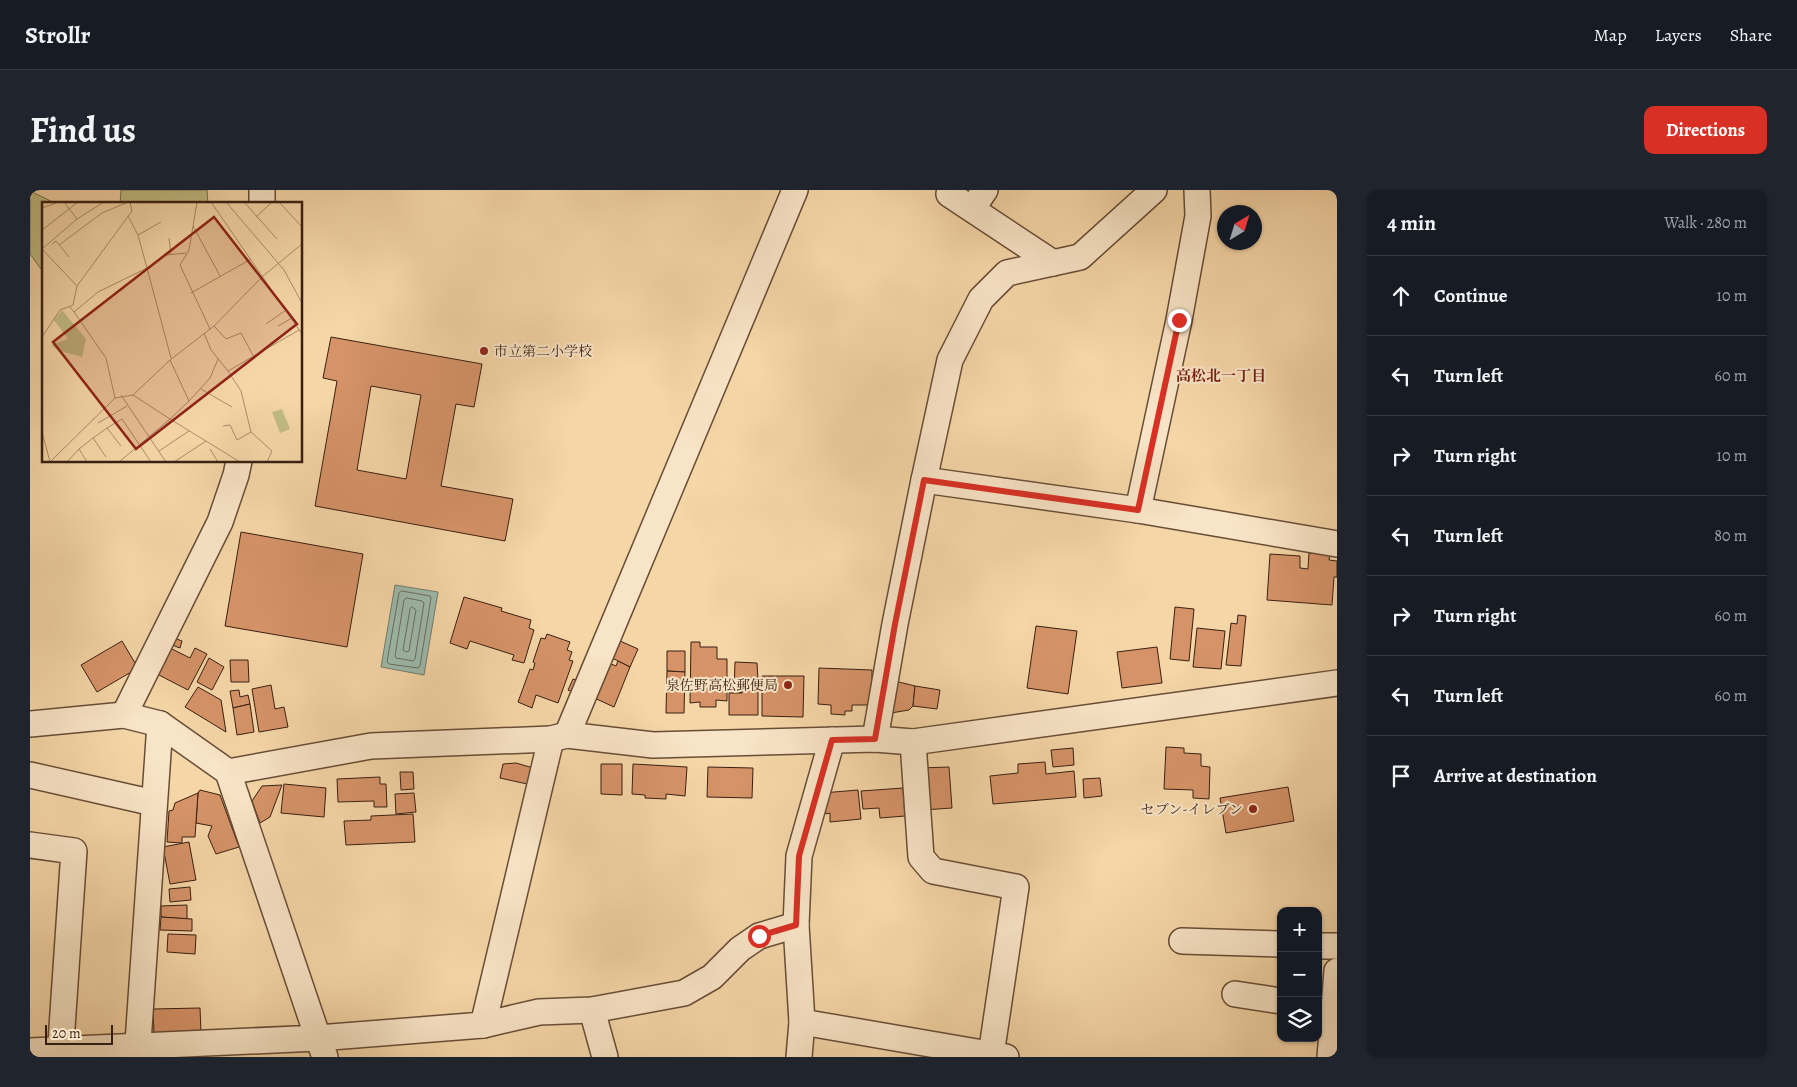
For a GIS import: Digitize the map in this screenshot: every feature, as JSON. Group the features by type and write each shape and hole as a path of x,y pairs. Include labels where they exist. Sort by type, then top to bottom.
{"street":[{"path":"483,1025 559,737 795,190"},
{"path":"875,739 895,624 950,360 981,299 1007,273 1080,258 1154,190"},
{"path":"1138,510 1179,320 1198,216 1197,190"},
{"path":"949,194 979,200 1053,263"},
{"path":"124,715 220,522 236,475 238,462"},
{"path":"924,480 1138,510 1337,544"},
{"path":"228,772 370,746 559,737 652,745 875,739 914,742 1337,683"},
{"path":"30,724 124,715 160,724 228,772 322,1048"},
{"path":"137,1051 160,724"},
{"path":"799,1057 802,1022 796,925 799,856 832,740"},
{"path":"802,1022 998,1056 1016,887 933,871 921,857 914,742"},
{"path":"30,775 154,803"},
{"path":"30,845 74,851 61,1054"},
{"path":"30,1052 61,1054 322,1048 483,1025 539,1012 592,1010 684,993 712,977 740,949 759,936 796,925"},
{"path":"1182,941 1277,944"},
{"path":"1322,946 1337,946"},
{"path":"1330,1057 1326,1007 1337,971"},
{"path":"1235,994 1277,1000"},
{"path":"592,1010 605,1057"}],"shaded area":[{"path":"121,190 207,190 208,202 120,202"},
{"path":"30,191 53,202 42,202 42,270 30,254"}],"water":[{"path":"395,585 438,592 424,675 381,667"}],"building":[{"path":"331,337 482,364 474,407 456,404 441,486 513,499 505,541 315,506 337,381 323,378","holes":["371,386 421,395 406,479 357,470"]},
{"path":"241,532 363,554 347,647 225,626"},
{"path":"1309,553 1330,554 1329,560 1337,561 1337,577 1334,577 1332,605 1267,600 1270,554 1300,556 1300,568 1308,569"},
{"path":"464,597 502,608 501,611 531,620 529,628 534,630 524,663 512,660 514,655 470,641 467,649 450,643"},
{"path":"1175,607 1194,609 1189,661 1170,659"},
{"path":"1238,615 1246,616 1241,666 1226,665 1231,623 1237,624"},
{"path":"1036,626 1077,631 1068,694 1027,688"},
{"path":"1197,628 1225,631 1221,669 1193,667"},
{"path":"547,634 570,642 567,650 572,652 569,660 573,661 558,703 536,695 532,708 518,702 530,669 533,670 535,663 533,662 541,638 545,639"},
{"path":"174,638 182,641 180,648 172,645"},
{"path":"618,640 638,649 630,667 610,657"},
{"path":"122,641 138,668 97,692 81,665"},
{"path":"691,642 700,642 700,647 717,647 717,659 727,659 727,701 716,700 716,707 700,707 700,702 690,703"},
{"path":"1157,647 1162,683 1122,688 1117,652"},
{"path":"170,648 190,658 195,648 207,654 188,690 157,674"},
{"path":"667,651 685,651 685,672 667,671"},
{"path":"209,658 224,667 212,690 197,682"},
{"path":"230,660 248,660 249,682 231,682"},
{"path":"604,661 616,666 618,661 630,667 614,707 590,696"},
{"path":"735,662 757,663 758,680 743,680 742,693 734,693"},
{"path":"819,668 872,670 872,705 852,705 852,711 845,711 845,715 831,714 831,705 818,704"},
{"path":"667,671 685,672 684,713 666,713"},
{"path":"762,676 804,676 803,717 762,716"},
{"path":"573,679 579,681 575,693 568,690"},
{"path":"743,680 758,680 758,715 729,715 729,693 742,693"},
{"path":"891,680 915,686 913,706 909,710 885,714"},
{"path":"271,685 275,709 284,707 288,727 259,732 252,689"},
{"path":"915,686 940,690 937,709 913,706"},
{"path":"198,687 221,700 226,732 185,707"},
{"path":"239,690 240,697 248,695 250,704 233,708 230,691"},
{"path":"250,704 254,732 237,735 233,708"},
{"path":"1166,747 1184,748 1184,753 1201,754 1201,766 1210,767 1209,799 1193,798 1193,790 1164,789"},
{"path":"1073,748 1074,765 1053,767 1051,750"},
{"path":"1045,762 1046,774 1074,771 1076,797 993,804 990,776 1018,773 1018,764"},
{"path":"516,763 540,770 536,786 500,778 503,764"},
{"path":"601,764 622,764 622,795 601,794"},
{"path":"633,764 687,767 685,796 666,794 666,799 645,798 645,795 632,794"},
{"path":"708,767 753,768 752,798 707,797"},
{"path":"949,767 952,808 923,810 920,768"},
{"path":"400,772 413,772 414,789 401,790"},
{"path":"380,777 380,784 386,784 387,807 374,807 374,801 338,802 337,779"},
{"path":"1100,778 1102,796 1084,798 1083,779"},
{"path":"284,784 326,788 324,817 281,813"},
{"path":"282,785 270,817 260,823 252,801 262,786"},
{"path":"1288,787 1294,821 1226,833 1220,798"},
{"path":"903,788 905,816 880,818 879,808 863,809 861,791"},
{"path":"200,790 220,795 239,847 216,854 208,836 212,826 196,823 198,793"},
{"path":"858,790 861,819 830,822 830,813 826,814 822,793"},
{"path":"198,793 195,837 182,837 182,843 167,842 169,811 173,810 175,803"},
{"path":"414,793 416,812 396,814 395,794"},
{"path":"413,814 415,842 346,845 344,821 371,820 371,816"},
{"path":"189,842 196,880 170,884 163,847"},
{"path":"190,887 191,900 170,902 169,889"},
{"path":"187,905 187,919 161,917 161,906"},
{"path":"161,917 192,919 192,931 160,930"},
{"path":"168,934 196,935 195,954 167,952"},
{"path":"200,1008 201,1032 154,1034 153,1009"}],"place":[{"name":"市立第二小学校","path":"484,351"},
{"name":"泉佐野高松郵便局","path":"788,685"},
{"name":"セブン-イレブン","path":"1253,809"}],"district":[{"name":"高松北一丁目","path":"1221,376"}],"route":[{"path":"759,936 796,925 799,856 832,740 875,739 895,624 924,480 1138,510 1179,320"}]}
